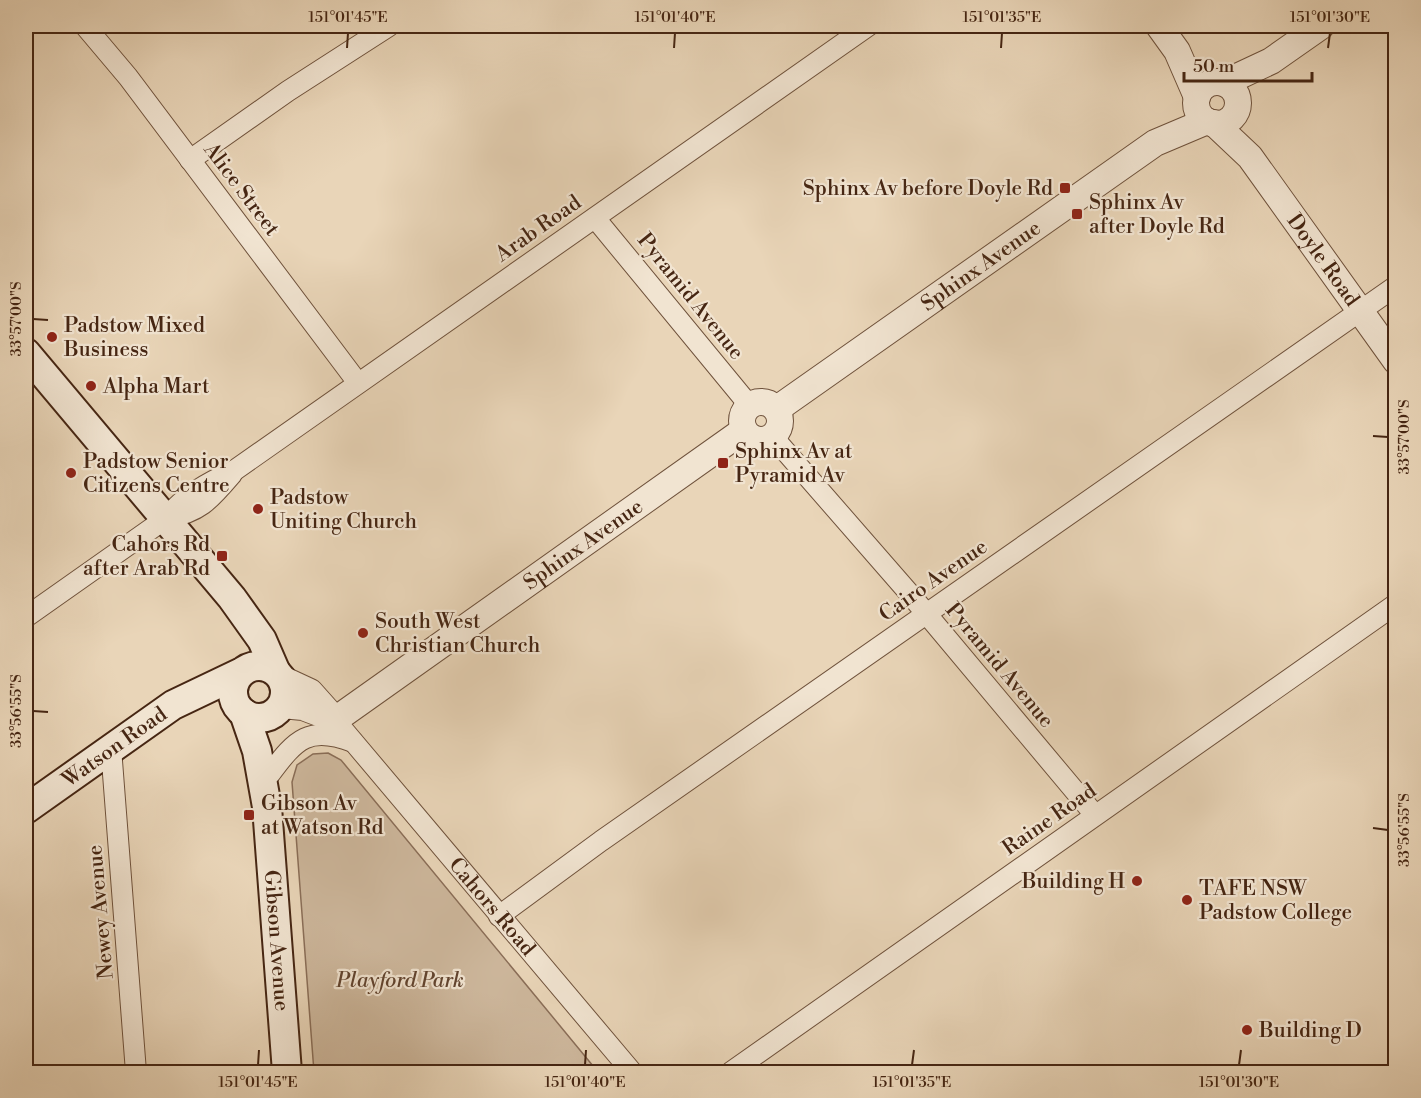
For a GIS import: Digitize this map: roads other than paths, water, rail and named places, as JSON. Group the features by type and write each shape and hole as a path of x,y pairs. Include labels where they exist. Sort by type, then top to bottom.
{"main road":[{"path":"26,353 240,608 262,640 279,692"},
{"path":"240,608 247,641 242,672 234,685 240,708 261,718 279,692"},
{"path":"242,672 260,665 279,692"},
{"name":"Watson Road","path":"26,809 173,705 242,672"},
{"name":"Gibson Avenue","path":"267,807 279,692"},
{"name":"Watson Road","path":"173,705 213,698 240,708"},
{"name":"Gibson Avenue","path":"240,708 257,752 267,807 287,1072"}],"street":[{"name":"Alice Street","path":"85,26 190,160 358,383"},
{"path":"190,160 288,91 388,26"},
{"name":"Arab Road","path":"26,616 165,519 180,501 202,485 236,470 595,218 846,32 868,26"},
{"name":"Doyle Road","path":"1160,26 1177,51 1204,110 1250,157 1395,361"},
{"path":"1271,61 1237,109 1224,123 1204,110 1207,85 1221,83 1271,61 1321,26"},
{"name":"Doyle Road","path":"1177,51 1221,83"},
{"path":"1221,83 1233,89 1237,96 1237,109"},
{"name":"Doyle Road","path":"1237,109 1250,157"},
{"name":"Sphinx Avenue","path":"777,409 1204,110"},
{"name":"Pyramid Avenue","path":"595,218 747,418"},
{"name":"Cairo Avenue","path":"499,916 601,841 1395,286"},
{"path":"761,401 777,409 780,414 780,426 773,437 760,440 748,435 747,418 761,401"},
{"name":"Sphinx Avenue","path":"335,720 747,418"},
{"name":"Pyramid Avenue","path":"773,437 1095,815"},
{"name":"Raine Road","path":"731,1072 1395,604"},
{"name":"Cahors Road","path":"279,692 310,692 632,1072"},
{"path":"270,774 294,745 315,734 326,734 353,742"},
{"name":"Newey Avenue","path":"111,748 136,1072"}],"place":[{"name":"Sphinx Av before Doyle Rd","path":"1065,188"},
{"name":"Sphinx Av after Doyle Rd","path":"1077,214"},
{"name":"Padstow Mixed Business","path":"52,337"},
{"name":"Alpha Mart","path":"91,386"},
{"name":"Sphinx Av at Pyramid Av","path":"723,463"},
{"name":"Padstow Senior Citizens Centre","path":"71,473"},
{"name":"Padstow Uniting Church","path":"258,509"},
{"name":"Cahors Rd after Arab Rd","path":"222,556"},
{"name":"South West Christian Church","path":"363,633"},
{"name":"Gibson Av at Watson Rd","path":"249,815"},
{"name":"Building H","path":"1137,881"},
{"name":"TAFE NSW Padstow College","path":"1187,900"},
{"name":"Building D","path":"1247,1030"}],"park label":[{"name":"Playford Park","path":"400,980"}]}
